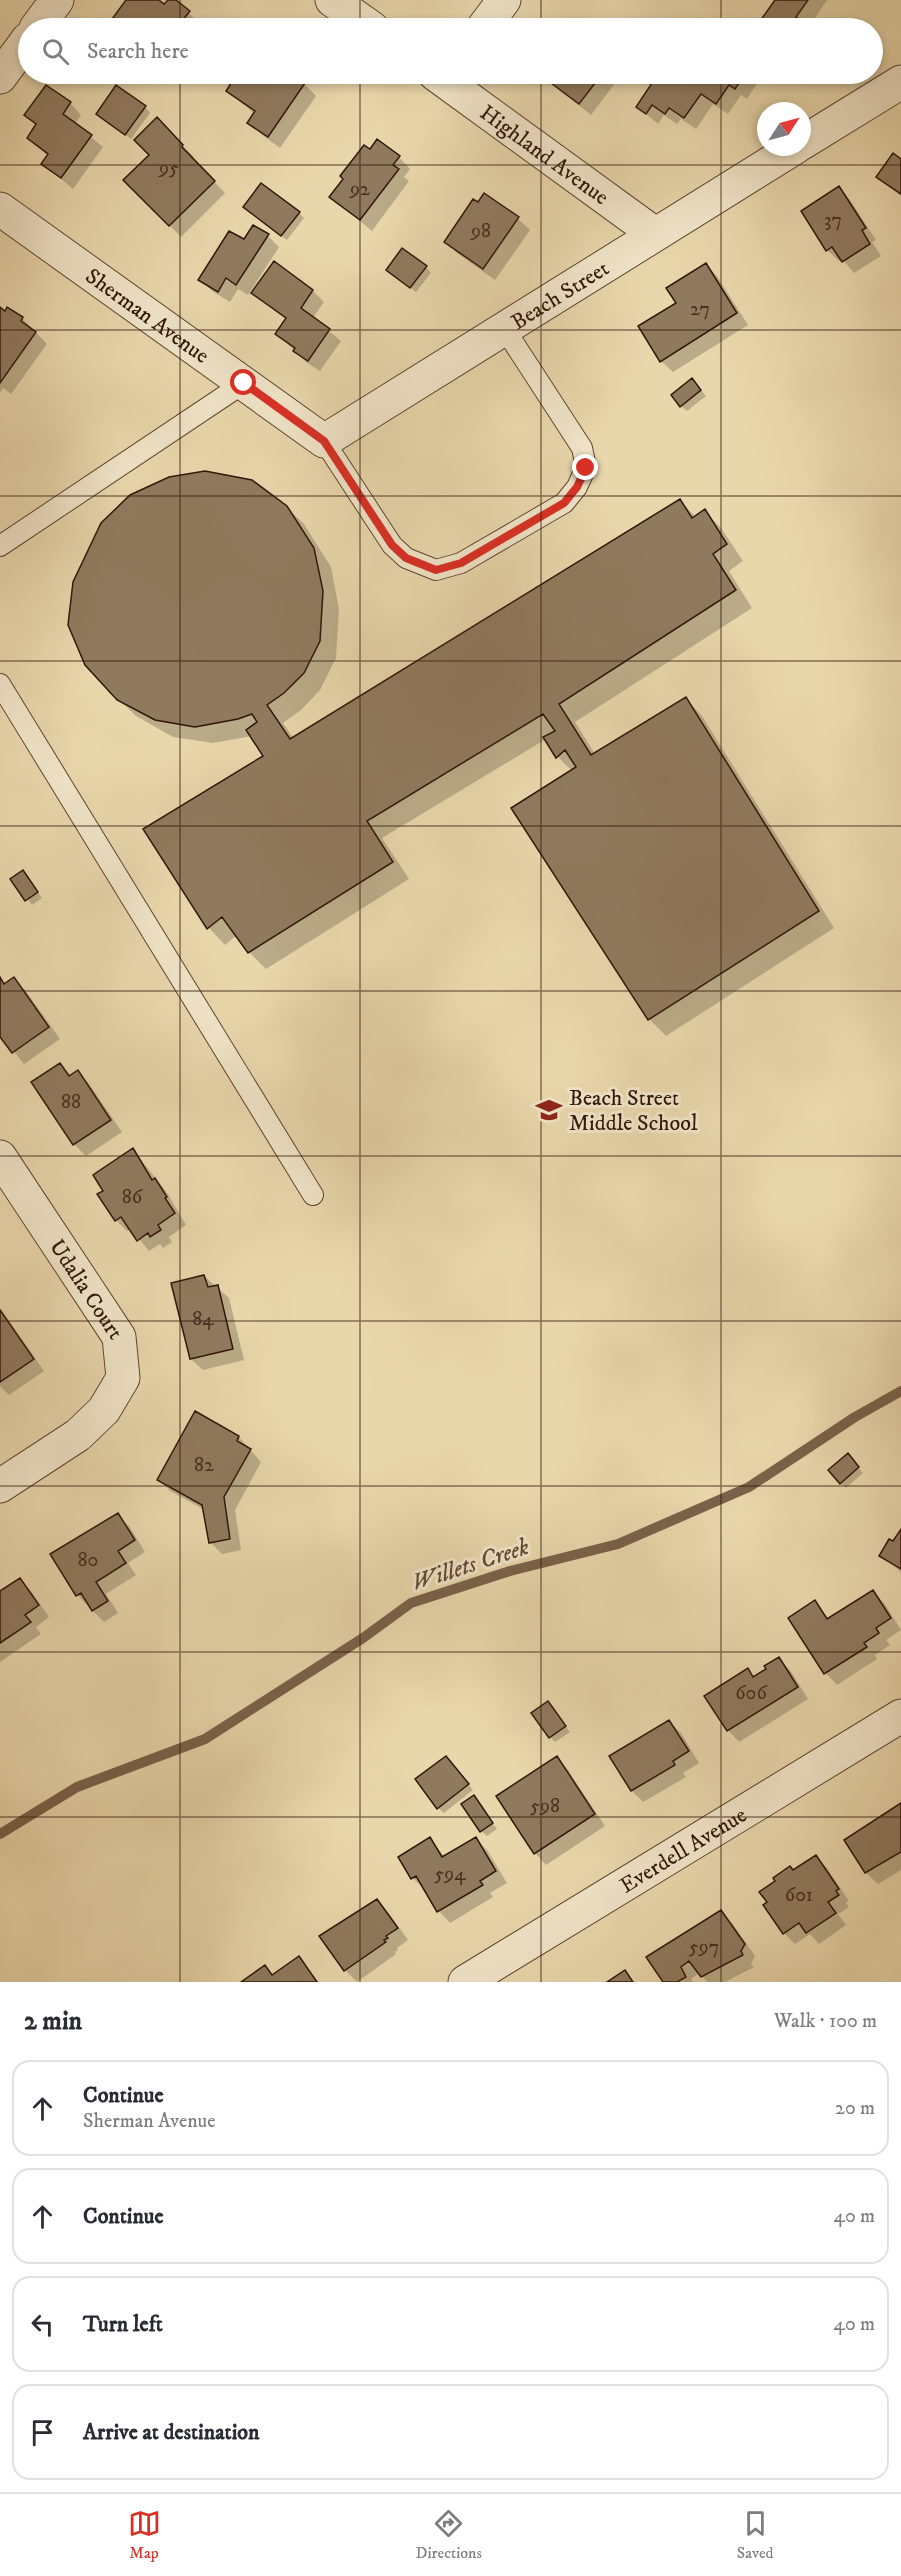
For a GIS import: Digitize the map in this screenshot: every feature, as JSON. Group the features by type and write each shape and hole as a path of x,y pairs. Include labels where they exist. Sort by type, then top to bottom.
{"street":[{"path":"44,18 57,0"},
{"path":"332,0 358,18"},
{"path":"490,18 504,0"},
{"path":"0,77 18,53"},
{"path":"811,137 901,82"},
{"name":"Highland Avenue","path":"455,84 655,234"},
{"name":"Beach Street","path":"324,441 781,156"},
{"name":"Sherman Avenue","path":"0,209 324,441"},
{"name":"Udalia Court","path":"0,1157 119,1337 123,1378 104,1410 78,1435 0,1486"},
{"name":"Everdell Avenue","path":"465,1982 901,1716"}],"lane":[{"path":"324,441 392,545 406,558 436,570 461,563 564,503 577,487 586,468 582,448 504,328"},
{"path":"0,546 244,383"},
{"path":"0,684 313,1195"}],"building":[{"path":"126,0 159,0 164,4 168,0 176,0 190,11 184,18 113,18"},
{"path":"775,0 808,0 797,18 762,18"},
{"path":"231,84 304,84 268,137 247,123 255,111 226,91"},
{"path":"552,84 594,84 579,104"},
{"path":"651,84 738,84 735,89 729,85 716,104 701,94 684,118 669,108 665,114 652,105 646,114 636,107"},
{"path":"46,85 71,102 63,114 92,135 61,178 41,164 48,154 27,138 36,124 24,115"},
{"path":"116,85 146,106 125,135 96,114"},
{"path":"157,117 215,181 169,226 123,180 149,155 134,140"},
{"path":"377,139 400,156 393,165 399,169 360,220 329,197 343,179 340,176 364,145 370,149"},
{"path":"893,153 901,159 901,194 876,177"},
{"path":"261,183 300,212 281,236 243,207"},
{"path":"839,186 866,228 862,230 870,244 842,262 832,247 826,251 801,211"},
{"path":"484,193 519,217 483,269 444,242 473,199 478,202"},
{"path":"253,225 269,234 236,285 226,278 218,292 198,280 229,231 244,239"},
{"path":"402,248 427,266 410,288 386,270"},
{"path":"274,261 313,290 301,308 330,329 308,361 293,351 295,348 275,334 286,318 251,293"},
{"path":"706,263 737,313 660,362 638,326 676,303 666,288"},
{"path":"0,307 5,311 7,307 23,317 21,321 36,332 0,383"},
{"path":"692,378 701,390 680,407 671,395"},
{"path":"205,471 252,480 287,506 314,548 323,591 320,641 304,673 284,693 267,705 290,739 680,499 692,518 705,509 727,544 713,554 736,590 559,704 591,755 686,697 819,911 648,1020 511,808 576,767 565,750 556,758 543,737 555,731 543,714 367,821 393,862 248,953 222,917 207,929 143,829 263,756 246,730 257,722 252,714 195,727 155,720 117,700 85,665 68,625 73,582 101,523 130,495 169,477"},
{"path":"23,870 38,892 25,901 10,879"},
{"path":"0,977 4,984 14,977 49,1027 12,1053 0,1037"},
{"path":"60,1063 69,1076 78,1070 111,1120 73,1145 31,1082"},
{"path":"133,1148 152,1180 155,1178 175,1213 158,1225 161,1230 150,1237 148,1233 137,1241 121,1217 115,1221 97,1194 103,1191 93,1175"},
{"path":"204,1275 208,1287 218,1285 233,1349 190,1359 171,1283"},
{"path":"0,1310 34,1359 0,1382"},
{"path":"195,1411 239,1436 237,1441 251,1449 224,1497 230,1539 209,1543 202,1505 157,1480"},
{"path":"848,1453 859,1467 840,1484 828,1470"},
{"path":"118,1513 135,1540 118,1551 126,1563 96,1582 108,1601 92,1611 81,1593 76,1596 50,1554"},
{"path":"901,1529 901,1569 879,1556 889,1539 893,1541"},
{"path":"20,1578 39,1605 25,1615 31,1622 0,1643 0,1591"},
{"path":"873,1590 891,1618 876,1628 879,1633 864,1643 867,1647 824,1674 788,1618 815,1600 827,1619"},
{"path":"779,1657 798,1687 727,1731 704,1696 748,1668 753,1677 766,1669 764,1666"},
{"path":"548,1701 566,1726 549,1738 531,1713"},
{"path":"669,1720 689,1751 673,1761 675,1765 631,1791 609,1756"},
{"path":"446,1756 469,1784 437,1809 415,1779"},
{"path":"557,1756 595,1814 534,1854 496,1796"},
{"path":"474,1795 493,1823 480,1832 461,1804"},
{"path":"901,1803 901,1852 865,1873 844,1840"},
{"path":"430,1837 442,1857 476,1837 496,1871 480,1881 483,1885 437,1912 416,1876 411,1879 398,1857"},
{"path":"816,1855 839,1889 836,1891 839,1895 828,1902 836,1913 806,1933 799,1923 783,1934 763,1905 767,1902 759,1892 775,1881 773,1878 790,1866 793,1870"},
{"path":"377,1899 398,1928 386,1936 388,1938 384,1940 386,1942 344,1971 319,1936"},
{"path":"721,1910 745,1944 741,1951 743,1955 701,1977 689,1961 681,1967 686,1977 677,1982 663,1982 646,1957"},
{"path":"299,1956 317,1982 241,1982 265,1965 272,1975"},
{"path":"625,1970 633,1982 607,1982"}],"waterway":[{"name":"Willets Creek","path":"0,1834 77,1787 205,1739 363,1638 411,1603 510,1571 618,1544 749,1487 855,1417 901,1391"}],"place":[{"name":"Beach Street Middle School","path":"549,1110"}],"route":[{"path":"244,383 324,441 392,545 406,558 436,570 461,563 564,503 577,487 586,468"}]}
